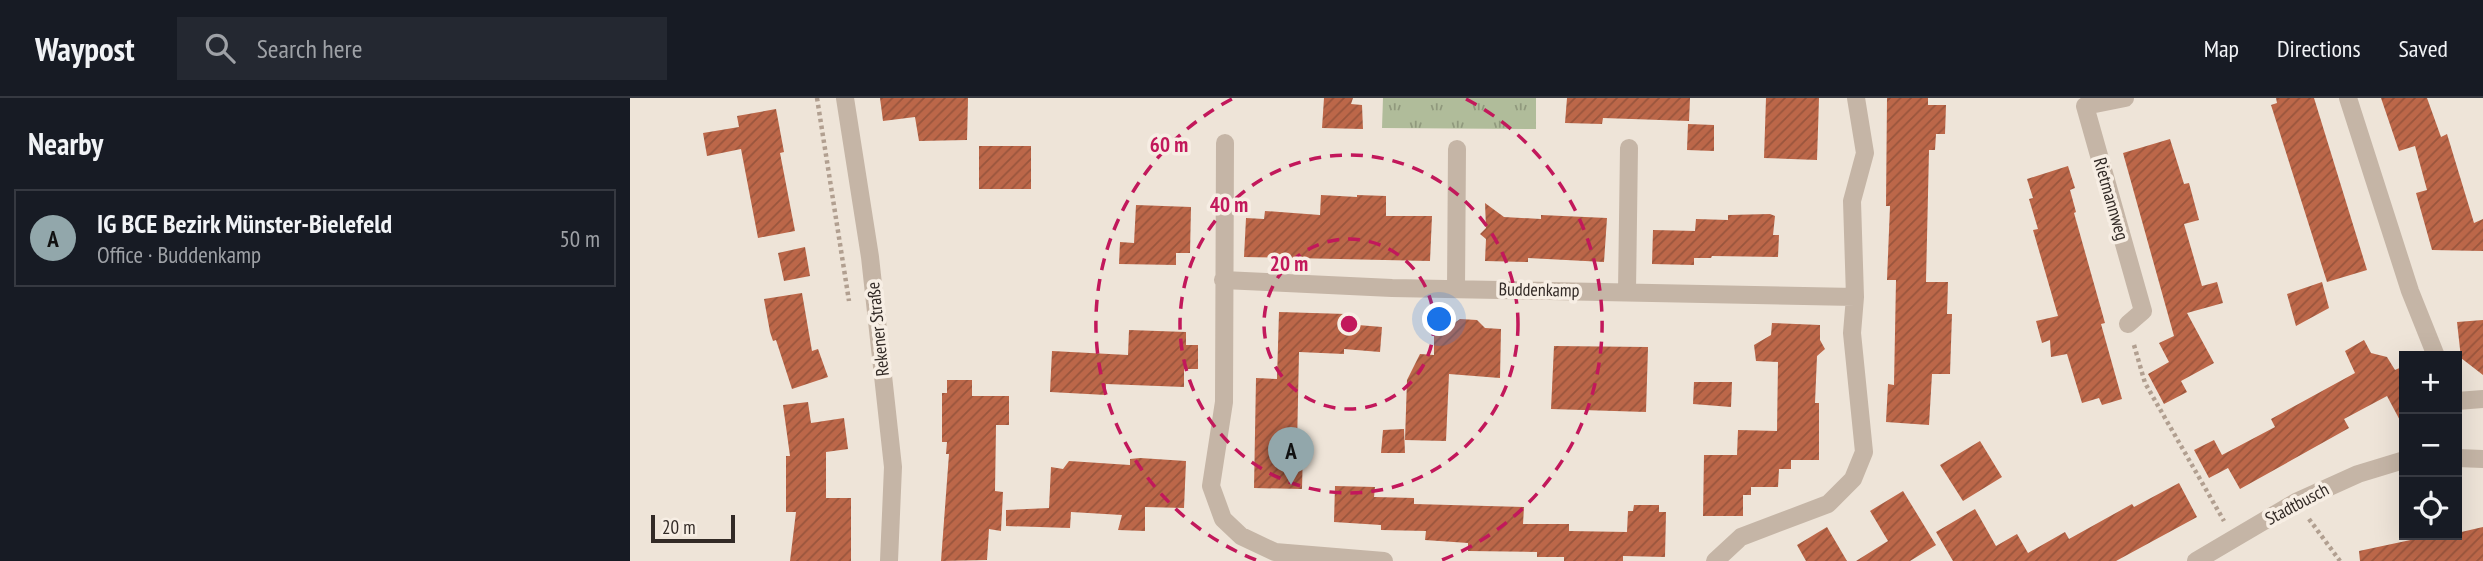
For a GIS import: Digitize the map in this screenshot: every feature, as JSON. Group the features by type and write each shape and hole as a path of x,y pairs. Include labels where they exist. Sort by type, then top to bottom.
{"street":[{"name":"Rekener Straße","path":"845,98 870,257 893,467 889,561"},
{"path":"1714,561 1741,537 1828,504 1853,479 1864,452 1852,333 1855,297 1852,201 1866,153 1856,98"},
{"name":"Rietmannweg","path":"2125,98 2085,106 2143,311 2128,324"},
{"path":"2348,98 2410,291 2434,351"},
{"path":"1225,143 1224,402 1211,486 1223,519 1241,536 1275,552 1384,561"},
{"path":"1627,291 1629,148"},
{"path":"1456,289 1457,149"},
{"name":"Buddenkamp","path":"1223,280 1456,289 1855,297"},
{"path":"2462,401 2483,399"},
{"path":"2462,458 2483,459"},
{"name":"Stadtbusch","path":"2196,561 2296,502 2358,474 2399,462"}],"path":[{"path":"817,98 851,312"},
{"path":"2128,324 2145,383 2234,539"},
{"path":"2296,502 2340,561"}],"green space":[{"path":"1383,98 1536,98 1536,129 1382,128"}],"building":[{"path":"880,98 968,98 967,140 919,141 915,117 883,121"},
{"path":"1324,98 1353,98 1351,104 1362,105 1363,129 1322,128"},
{"path":"1567,98 1690,98 1689,121 1603,118 1602,124 1565,123"},
{"path":"1766,98 1819,98 1817,160 1764,158"},
{"path":"1887,98 1928,98 1928,105 1946,105 1945,134 1936,134 1935,150 1929,150 1926,282 1948,282 1947,314 1952,314 1950,374 1932,374 1929,425 1886,422 1888,384 1894,385 1896,280 1887,280 1890,206 1886,206"},
{"path":"2276,98 2314,98 2367,270 2327,282 2271,105 2277,103"},
{"path":"2381,98 2427,98 2441,137 2447,134 2474,223 2483,219 2483,251 2432,250 2416,193 2427,190 2415,146 2399,151"},
{"path":"776,109 784,152 780,153 795,231 758,238 741,149 707,156 703,133 739,127 737,116"},
{"path":"1688,124 1714,125 1714,151 1687,150"},
{"path":"2170,139 2184,184 2189,183 2199,220 2184,224 2202,286 2217,282 2223,303 2187,313 2214,363 2181,381 2187,392 2164,404 2148,374 2169,362 2159,343 2174,336 2123,153"},
{"path":"979,146 1031,146 1031,189 979,189"},
{"path":"2068,166 2075,188 2070,190 2076,212 2074,213 2105,323 2101,324 2122,399 2102,405 2099,398 2082,403 2067,354 2051,357 2050,340 2042,343 2036,321 2058,316 2033,230 2038,229 2029,199 2033,198 2027,179"},
{"path":"1321,195 1386,196 1386,216 1432,216 1430,261 1244,257 1246,218 1264,219 1265,211 1320,215"},
{"path":"1485,203 1504,217 1541,219 1541,215 1607,218 1604,262 1528,258 1528,262 1485,261 1486,239 1480,234 1486,228"},
{"path":"1136,205 1191,207 1190,253 1176,253 1176,265 1119,264 1120,242 1134,243"},
{"path":"1728,215 1775,216 1773,235 1779,235 1778,257 1712,256 1694,258 1694,265 1652,264 1653,230 1695,231 1696,219 1728,220"},
{"path":"805,247 810,276 784,281 778,253"},
{"path":"2322,282 2329,308 2296,326 2287,294"},
{"path":"802,293 812,351 818,349 828,377 792,389 776,340 773,341 770,332 764,299"},
{"path":"1279,312 1346,314 1346,324 1382,327 1380,352 1344,349 1344,354 1299,352 1297,446 1303,446 1302,489 1254,488 1256,378 1277,379"},
{"path":"1460,319 1477,320 1485,328 1501,329 1500,378 1449,374 1446,441 1405,440 1407,380 1420,354 1434,355 1434,327 1450,326"},
{"path":"2483,320 2483,375 2462,359 2457,322"},
{"path":"1772,323 1820,325 1820,340 1825,349 1817,356 1815,403 1819,403 1819,460 1791,460 1791,469 1779,469 1778,487 1751,487 1751,495 1743,495 1743,516 1703,516 1704,455 1737,455 1738,430 1777,431 1778,362 1756,361 1754,345 1771,335"},
{"path":"1129,330 1186,332 1186,345 1198,345 1198,369 1184,369 1184,387 1106,384 1106,395 1050,392 1052,351 1128,355"},
{"path":"2364,340 2371,353 2387,357 2395,370 2399,368 2399,419 2387,396 2344,419 2349,428 2240,489 2228,468 2209,478 2194,450 2214,440 2222,455 2275,427 2271,419 2355,373 2345,351"},
{"path":"1554,346 1648,347 1646,412 1551,409"},
{"path":"947,380 972,380 972,396 1009,396 1009,425 996,425 995,491 1003,492 1001,531 989,529 987,560 941,561 949,454 946,454 947,442 942,442 942,393 947,393"},
{"path":"1694,382 1732,382 1731,407 1693,404"},
{"path":"808,402 811,423 844,418 848,449 826,452 826,498 851,498 851,561 790,561 796,512 786,512 786,456 790,456 783,405"},
{"path":"1404,429 1405,453 1381,453 1383,430"},
{"path":"1980,441 2002,477 1963,501 1940,465"},
{"path":"1130,459 1186,461 1184,508 1145,507 1145,531 1118,530 1122,515 1071,512 1070,528 1006,526 1006,510 1049,508 1051,467 1063,469 1069,461 1130,465"},
{"path":"2179,483 2197,517 2116,561 1953,561 1936,532 1975,509 1996,546 2017,534 2028,553 2065,532 2069,539 2132,504 2134,507"},
{"path":"1335,486 1375,487 1374,497 1414,498 1414,504 1524,507 1523,524 1569,524 1569,531 1627,532 1628,511 1633,511 1634,505 1659,505 1659,512 1666,512 1665,557 1623,556 1623,561 1564,561 1564,557 1537,557 1537,552 1468,551 1468,543 1425,540 1426,531 1381,530 1381,525 1334,522"},
{"path":"1903,491 1936,545 1910,561 1856,561 1888,541 1870,511"},
{"path":"1827,527 1847,561 1806,561 1797,545"},
{"path":"2483,527 2483,561 2360,561 2359,551 2411,540 2462,540 2462,532"}],"place":[{"name":"IG BCE Bezirk Münster-Bielefeld","path":"1291,485"}]}
